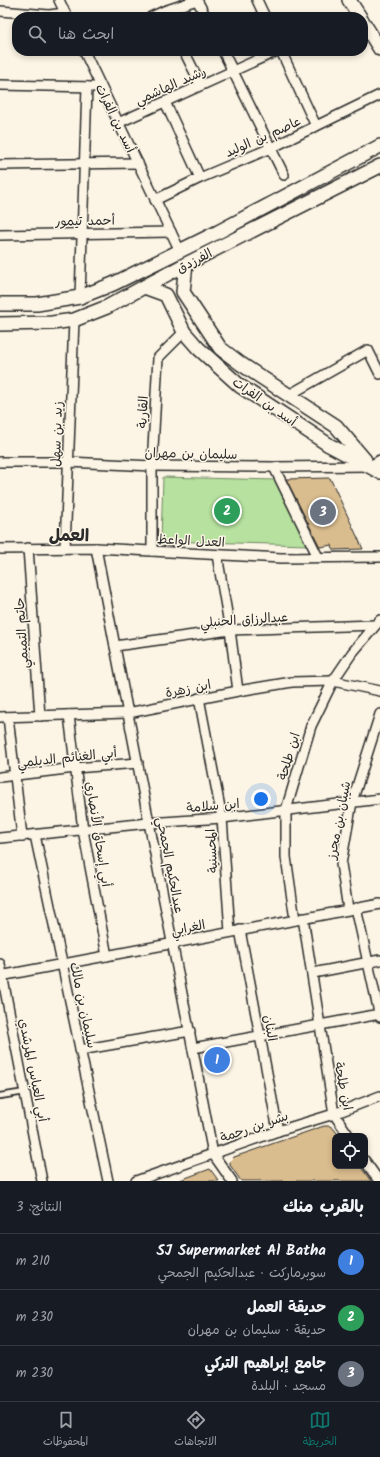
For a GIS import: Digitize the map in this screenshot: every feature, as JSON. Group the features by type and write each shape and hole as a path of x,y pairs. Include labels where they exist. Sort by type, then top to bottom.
{"main road":[{"path":"349,0 355,12"},
{"path":"368,32 380,49"},
{"name":"الفرزدق","path":"0,304 37,304 80,297 113,284 218,232 380,146"},
{"name":"الفرزدق","path":"0,324 52,323 74,320 107,307 186,264 380,166"},
{"name":"أسد بن الفرات","path":"186,264 183,292 220,348 241,364 336,426 377,466"},
{"name":"أسد بن الفرات","path":"144,286 166,295 184,332 198,348 240,386 329,444 377,466"}],"street":[{"path":"59,0 65,12"},
{"path":"170,12 197,0 203,12"},
{"path":"257,0 263,12"},
{"path":"0,11 12,12"},
{"name":"أسد بن الفرات","path":"86,56 180,250"},
{"path":"186,56 201,85"},
{"path":"226,56 284,175"},
{"name":"رشيد الهاشمي","path":"118,123 266,56"},
{"path":"283,56 316,126"},
{"path":"0,84 101,87"},
{"path":"80,297 87,87"},
{"name":"عاصم بن الوليد","path":"155,200 200,178 271,148 380,94"},
{"path":"165,102 200,178"},
{"path":"0,165 138,163"},
{"name":"أحمد تيمور","path":"0,235 171,232"},
{"name":"زيد بن سهل","path":"65,548 74,320"},
{"name":"القارية","path":"152,551 152,466 158,358 184,332"},
{"path":"289,395 368,350 380,374"},
{"name":"سليمان بن مهران","path":"0,462 68,462 152,466 377,466"},
{"path":"274,467 318,557"},
{"name":"العدل الواعظ","path":"0,548 96,548 281,558 380,557"},
{"name":"حاتم التميمي","path":"28,548 40,716"},
{"name":"عبدالحكيم الجمحي","path":"96,548 213,1154 232,1181"},
{"path":"218,555 238,691"},
{"name":"عبدالرزاق الحنبلي","path":"115,646 230,630 378,622"},
{"name":"ابن طلحة","path":"347,1133 334,1114 313,972 299,919 286,857 286,810 311,726 333,681 352,653 378,622"},
{"name":"ابن زهرة","path":"4,717 128,713 199,698 292,682 333,681 380,691"},
{"name":"المحسنية","path":"199,698 222,818 230,932"},
{"name":"شيبان بن محرز","path":"380,714 352,802 341,864 352,909 377,991 380,1015"},
{"name":"أبي إسحاق الأنصاري","path":"69,715 83,830 107,956"},
{"path":"4,717 15,776 22,836"},
{"name":"أبي الغنائم الديلمي","path":"0,777 75,768 138,763"},
{"name":"ابن سلامة","path":"0,838 149,823 222,818 380,799"},
{"name":"سليمان بن مالك","path":"35,835 108,1181"},
{"name":"الغرابي","path":"1,976 380,904"},
{"name":"البنان","path":"240,930 278,1131"},
{"path":"313,972 380,960"},
{"name":"أبي العباس المرشدي","path":"0,964 1,976 42,1181"},
{"path":"193,1048 380,1015"},
{"path":"80,1050 190,1031"},
{"name":"بشر بن رحمة","path":"136,1181 278,1131 334,1114 380,1096"},
{"path":"368,1165 379,1181"}],"lane":[{"path":"0,1096 25,1092"}],"green space":[{"path":"163,477 276,480 308,545 161,541"}],"building":[{"path":"330,478 363,549 333,550 332,545 320,547 286,479"},
{"path":"324,1126 330,1126 337,1133 332,1133 332,1169 362,1169 371,1181 241,1181 230,1165 230,1161 234,1157"},
{"path":"210,1169 219,1181 180,1181 180,1180"}],"place":[{"name":"حديقة العمل","path":"227,511"},
{"name":"جامع إبراهيم التركي","path":"323,512"},
{"name":"SJ Supermarket Al Batha","path":"217,1060"}],"district":[{"name":"العمل","path":"69,535"}]}
